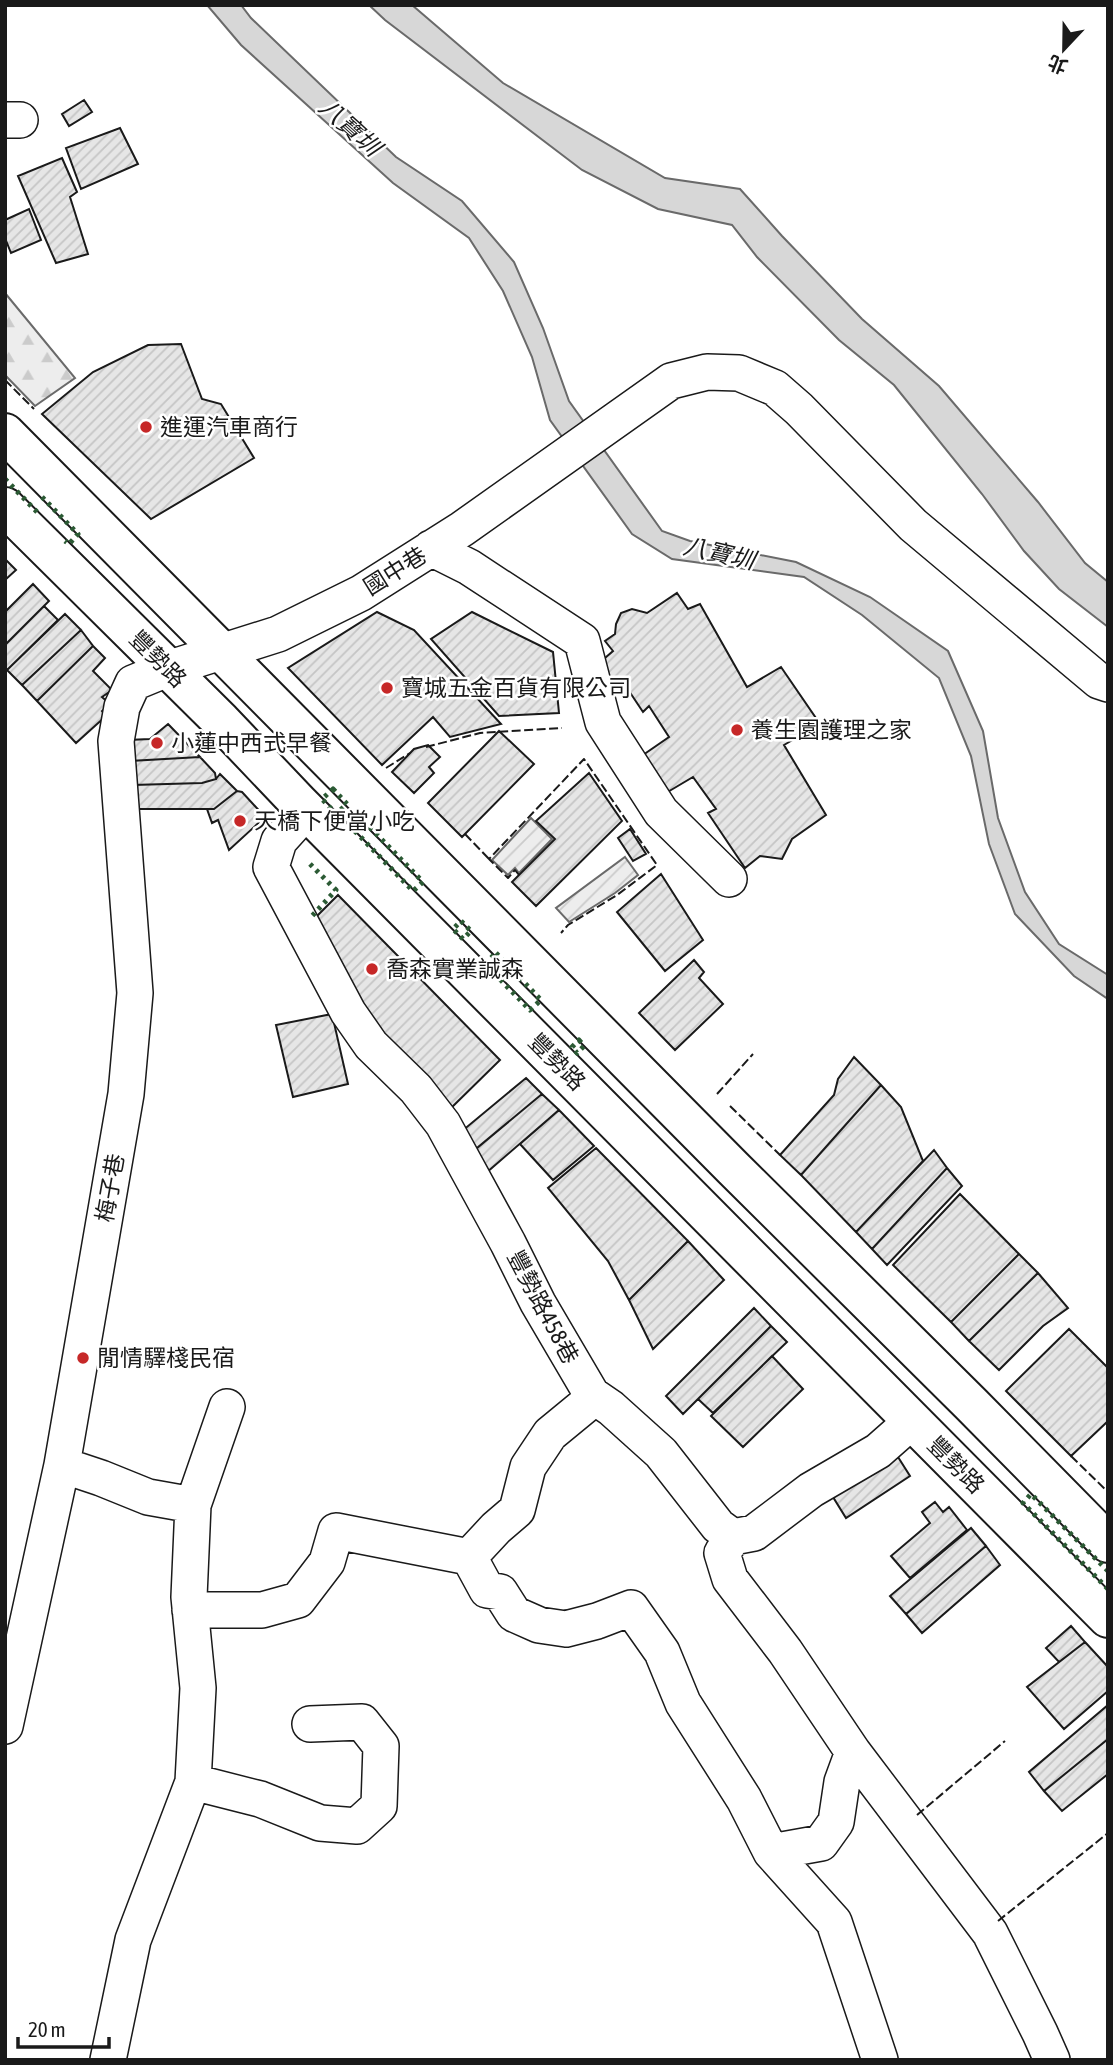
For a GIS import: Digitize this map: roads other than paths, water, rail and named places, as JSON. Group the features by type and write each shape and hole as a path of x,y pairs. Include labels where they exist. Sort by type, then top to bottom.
{"main road":[{"path":"5,433 1108,1543"},
{"name":"豐勢路","path":"5,507 221,721 306,810 1108,1618"}],"street":[{"name":"國中巷","path":"167,669 278,634 361,593 462,529 671,381 707,372 739,373 775,388 913,525 1099,681 1108,684"},
{"path":"431,548 469,567 582,641 603,722 661,812 729,879"},
{"name":"梅子巷","path":"5,1726 62,1465 127,1094 135,993 116,741 122,708 133,683 167,669"},
{"name":"豐勢路458巷","path":"306,810 279,841 268,877 348,1012 371,1045 416,1089 443,1124 509,1243 538,1303 592,1395 611,1408 660,1453 718,1526 733,1537"},
{"path":"469,1557 517,1510 528,1467 550,1434 595,1397"},
{"path":"108,2060 133,1940 193,1782 198,1688 189,1597 193,1504 227,1407"},
{"path":"912,1421 878,1451 811,1490 754,1533 733,1537 722,1553 730,1579 785,1651 853,1752 990,1933 1052,2060"},
{"path":"62,1465 148,1497 193,1504"},
{"path":"190,1610 262,1609 298,1600 327,1562 336,1531 469,1557"},
{"path":"469,1557 487,1590 500,1592 513,1614 539,1625 566,1629 631,1608 662,1652 683,1703 744,1798 771,1852 835,1922 880,2060"},
{"path":"193,1782 260,1799 320,1823 357,1826 379,1806 381,1746 362,1723 310,1724"},
{"path":"771,1852 821,1843 836,1822 842,1782 853,1752"}],"water":[{"name":"八寶圳","path":"207,5 241,5 251,18 396,157 462,201 514,262 543,328 569,401 662,531 690,541 796,562 870,597 948,651 983,731 998,818 1025,892 1059,944 1108,975 1108,999 1074,976 1015,914 989,844 971,756 939,678 862,615 804,577 672,559 632,534 550,420 532,357 503,291 469,238 393,183 241,45"},
{"path":"369,5 412,5 503,83 665,178 740,189 862,319 939,386 1038,502 1085,563 1108,582 1108,627 1059,589 1024,551 894,385 839,340 757,257 732,225 658,209 582,170"}],"place":[{"name":"進運汽車商行","path":"146,427"},
{"name":"寶城五金百貨有限公司","path":"387,688"},
{"name":"養生園護理之家","path":"737,730"},
{"name":"小蓮中西式早餐","path":"157,743"},
{"name":"天橋下便當小吃","path":"240,821"},
{"name":"喬森實業誠森","path":"372,969"},
{"name":"閒情驛棧民宿","path":"83,1358"}]}
